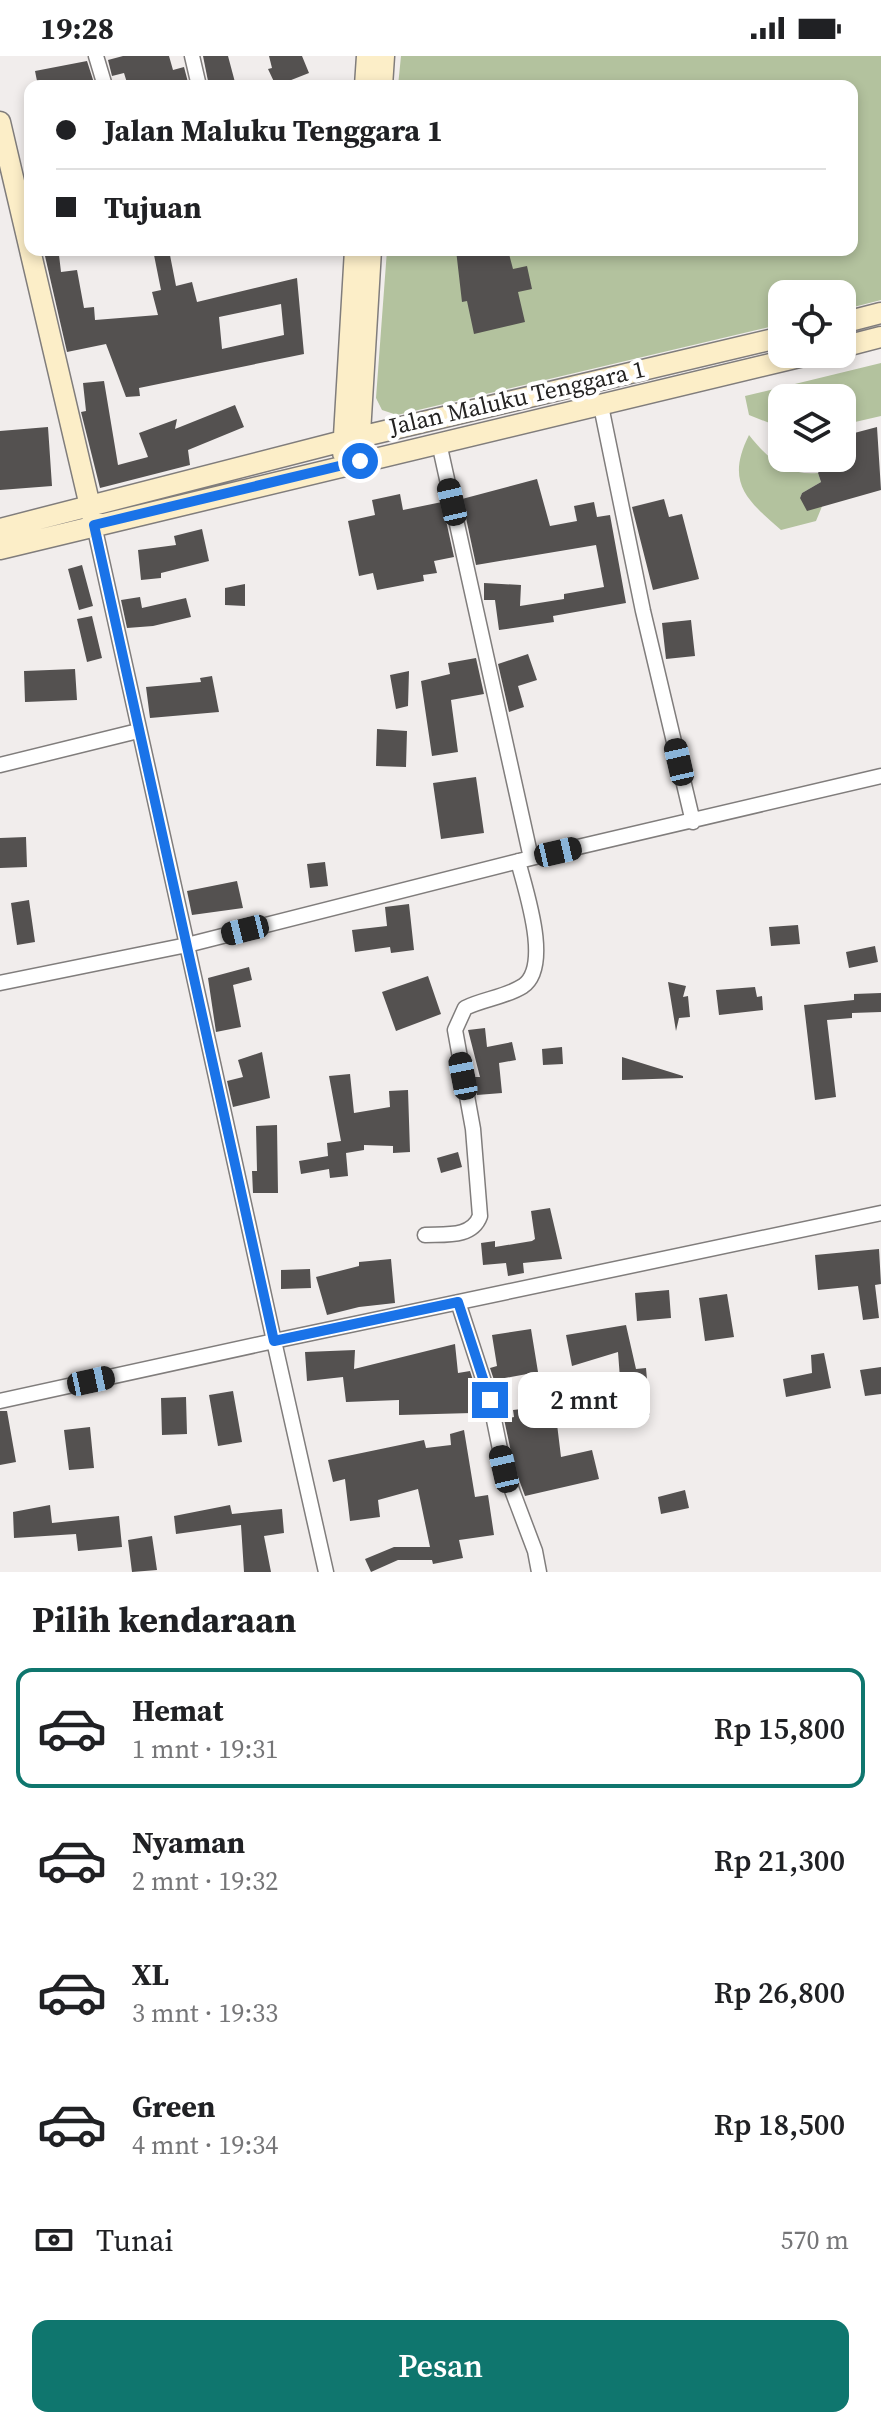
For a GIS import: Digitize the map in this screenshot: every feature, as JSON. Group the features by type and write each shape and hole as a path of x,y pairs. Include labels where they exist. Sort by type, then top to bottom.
{"main road":[{"path":"365,80 367,56"},
{"path":"382,80 384,56"},
{"path":"0,122 24,224"},
{"path":"31,256 92,516"},
{"path":"352,463 355,256"},
{"path":"350,440 370,256"},
{"path":"856,319 881,313"},
{"path":"856,343 881,337"},
{"name":"Jalan Maluku Tenggara 1","path":"0,549 92,516 350,440 768,340"},
{"name":"Jalan Maluku Tenggara 1","path":"0,529 92,516 352,463 768,365"}],"street":[{"path":"96,56 103,80"},
{"path":"192,56 198,80"},
{"path":"601,406 643,611 693,822"},
{"path":"425,1235 470,1231 476,1227 480,1216 473,1129 455,1030 465,1008 522,987 532,978 536,965 535,932 524,860 439,443"},
{"path":"92,516 326,1572"},
{"path":"0,765 138,731"},
{"path":"0,983 187,945 524,860 881,776"},
{"path":"0,1401 881,1213"},
{"path":"458,1302 490,1400 504,1469 535,1551 539,1572"}],"green space":[{"path":"401,56 881,56 881,300 856,306 856,280 768,280 768,327 397,415 382,410 376,398 387,256 858,256 858,80 399,80"},
{"path":"881,363 881,416 856,422 856,384 794,384"},
{"path":"768,390 768,422 749,415 745,396"},
{"path":"749,435 768,455 768,472 818,473 821,482 802,493 800,498 823,504 816,521 781,530 758,509 743,489 739,466"}],"building":[{"path":"123,56 169,56 173,70 184,67 187,80 126,80 124,73 112,76 108,60"},
{"path":"203,56 228,56 234,80 208,80"},
{"path":"269,56 302,56 309,73 291,80 273,80 268,69 272,68"},
{"path":"87,61 93,80 37,80 35,71"},
{"path":"45,256 59,256 61,272 77,270 84,308 94,307 95,320 158,315 152,292 161,290 154,256 170,256 176,286 192,282 197,302 297,278 304,354 139,388 140,396 126,397 106,344 67,352","holes":["281,304 284,335 222,349 219,317"]},
{"path":"457,256 510,256 513,269 527,266 532,289 518,292 525,322 474,334 467,301 462,302"},
{"path":"104,381 118,465 148,457 139,433 177,419 175,429 235,405 244,427 188,450 190,465 100,488 81,412 86,411 83,383"},
{"path":"48,427 52,486 0,490 0,431"},
{"path":"877,427 881,490 807,511 800,498 802,493 821,482 819,472 856,472 856,433"},
{"path":"537,479 550,526 577,521 574,506 594,502 597,517 610,515 626,603 553,616 554,622 499,630 495,600 484,600 484,583 521,585 520,606 564,599 564,594 604,587 596,545 476,565 462,499"},
{"path":"400,494 403,510 442,502 454,557 434,561 437,573 423,575 424,581 377,590 373,573 359,576 348,521 375,515 372,500"},
{"path":"664,499 669,517 682,514 699,579 653,590 632,507"},
{"path":"202,529 209,561 161,573 161,578 141,580 138,550 176,545 174,536"},
{"path":"82,565 93,606 79,610 68,569"},
{"path":"245,584 245,606 225,605 225,588"},
{"path":"140,597 142,608 186,598 191,617 153,626 127,628 121,600"},
{"path":"92,616 102,658 87,662 77,619"},
{"path":"691,620 695,656 666,659 662,623"},
{"path":"528,654 537,680 518,686 524,707 509,712 498,664"},
{"path":"476,658 484,694 451,700 458,752 432,756 421,681 450,674 448,663"},
{"path":"75,669 77,700 25,702 24,671"},
{"path":"409,671 408,706 396,709 390,675"},
{"path":"212,676 219,712 150,718 146,687 201,682 200,678"},
{"path":"377,729 407,731 406,767 376,766"},
{"path":"476,777 484,833 441,839 433,783"},
{"path":"26,837 27,867 0,868 0,838"},
{"path":"325,862 328,886 310,888 307,864"},
{"path":"237,881 243,908 192,915 187,891"},
{"path":"29,900 35,942 17,945 11,903"},
{"path":"409,904 414,950 391,953 390,947 355,952 352,930 387,926 385,907"},
{"path":"798,925 800,944 771,946 769,927"},
{"path":"875,946 878,962 849,968 846,952"},
{"path":"249,967 252,980 233,985 241,1027 216,1032 208,978"},
{"path":"428,976 441,1014 396,1031 382,992"},
{"path":"668,982 686,986 683,997 688,996 690,1017 679,1018 676,1031"},
{"path":"755,987 757,997 762,996 763,1010 719,1015 716,990"},
{"path":"881,993 881,1012 852,1013 852,1018 827,1020 836,1097 815,1100 804,1005 854,1000 854,994"},
{"path":"485,1028 487,1047 512,1042 516,1060 499,1063 502,1093 477,1095 474,1077 480,1077 468,1030"},
{"path":"562,1047 563,1064 543,1065 542,1049"},
{"path":"262,1052 270,1098 233,1107 227,1081 243,1077 238,1060"},
{"path":"622,1057 683,1076 683,1078 622,1080"},
{"path":"350,1074 354,1113 390,1107 389,1091 408,1090 410,1152 393,1153 393,1146 364,1145 364,1150 346,1153 348,1176 330,1178 329,1169 301,1174 299,1161 328,1156 327,1143 341,1141 329,1076"},
{"path":"277,1125 278,1193 253,1193 252,1171 257,1171 256,1126"},
{"path":"458,1152 462,1167 441,1173 437,1158"},
{"path":"550,1208 562,1259 523,1263 524,1273 508,1276 506,1263 483,1265 481,1243 495,1241 495,1247 532,1241 535,1239 531,1211"},
{"path":"879,1249 881,1284 875,1285 879,1318 863,1320 858,1286 818,1290 815,1255"},
{"path":"391,1259 395,1303 327,1315 316,1277 359,1266 359,1262"},
{"path":"310,1269 311,1288 281,1289 281,1270"},
{"path":"669,1290 671,1318 637,1321 635,1293"},
{"path":"727,1294 734,1337 705,1341 699,1298"},
{"path":"626,1325 636,1369 646,1368 650,1415 623,1418 618,1352 572,1366 566,1335"},
{"path":"531,1329 538,1372 494,1380 490,1368 497,1366 492,1335"},
{"path":"455,1344 458,1373 470,1371 479,1399 470,1400 472,1413 399,1415 399,1400 346,1402 343,1377 307,1381 305,1352 355,1350 354,1369"},
{"path":"824,1353 831,1388 786,1397 783,1379 812,1373 811,1355"},
{"path":"881,1367 881,1394 865,1396 860,1370"},
{"path":"233,1391 242,1442 218,1446 209,1395"},
{"path":"186,1397 187,1434 162,1435 161,1398"},
{"path":"555,1405 555,1410 590,1409 590,1422 557,1424 561,1457 592,1450 599,1479 525,1496 514,1466 504,1419 514,1417 513,1410"},
{"path":"0,1411 7,1411 16,1462 0,1465"},
{"path":"90,1427 94,1468 69,1470 64,1430"},
{"path":"464,1430 475,1497 488,1495 494,1535 459,1540 463,1558 433,1564 432,1560 398,1560 371,1572 365,1559 394,1547 430,1547 418,1489 378,1500 380,1517 350,1521 345,1479 333,1482 328,1460 424,1440 426,1448 451,1445 450,1434"},
{"path":"685,1490 689,1508 661,1514 658,1497"},
{"path":"50,1505 52,1523 119,1516 122,1547 78,1551 76,1534 14,1538 13,1512"},
{"path":"230,1505 232,1514 282,1509 284,1533 264,1536 271,1572 244,1572 241,1525 176,1534 174,1516"},
{"path":"152,1536 157,1570 132,1572 128,1540"}],"route":[{"path":"360,461 94,525 274,1341 458,1302 490,1400"}]}
